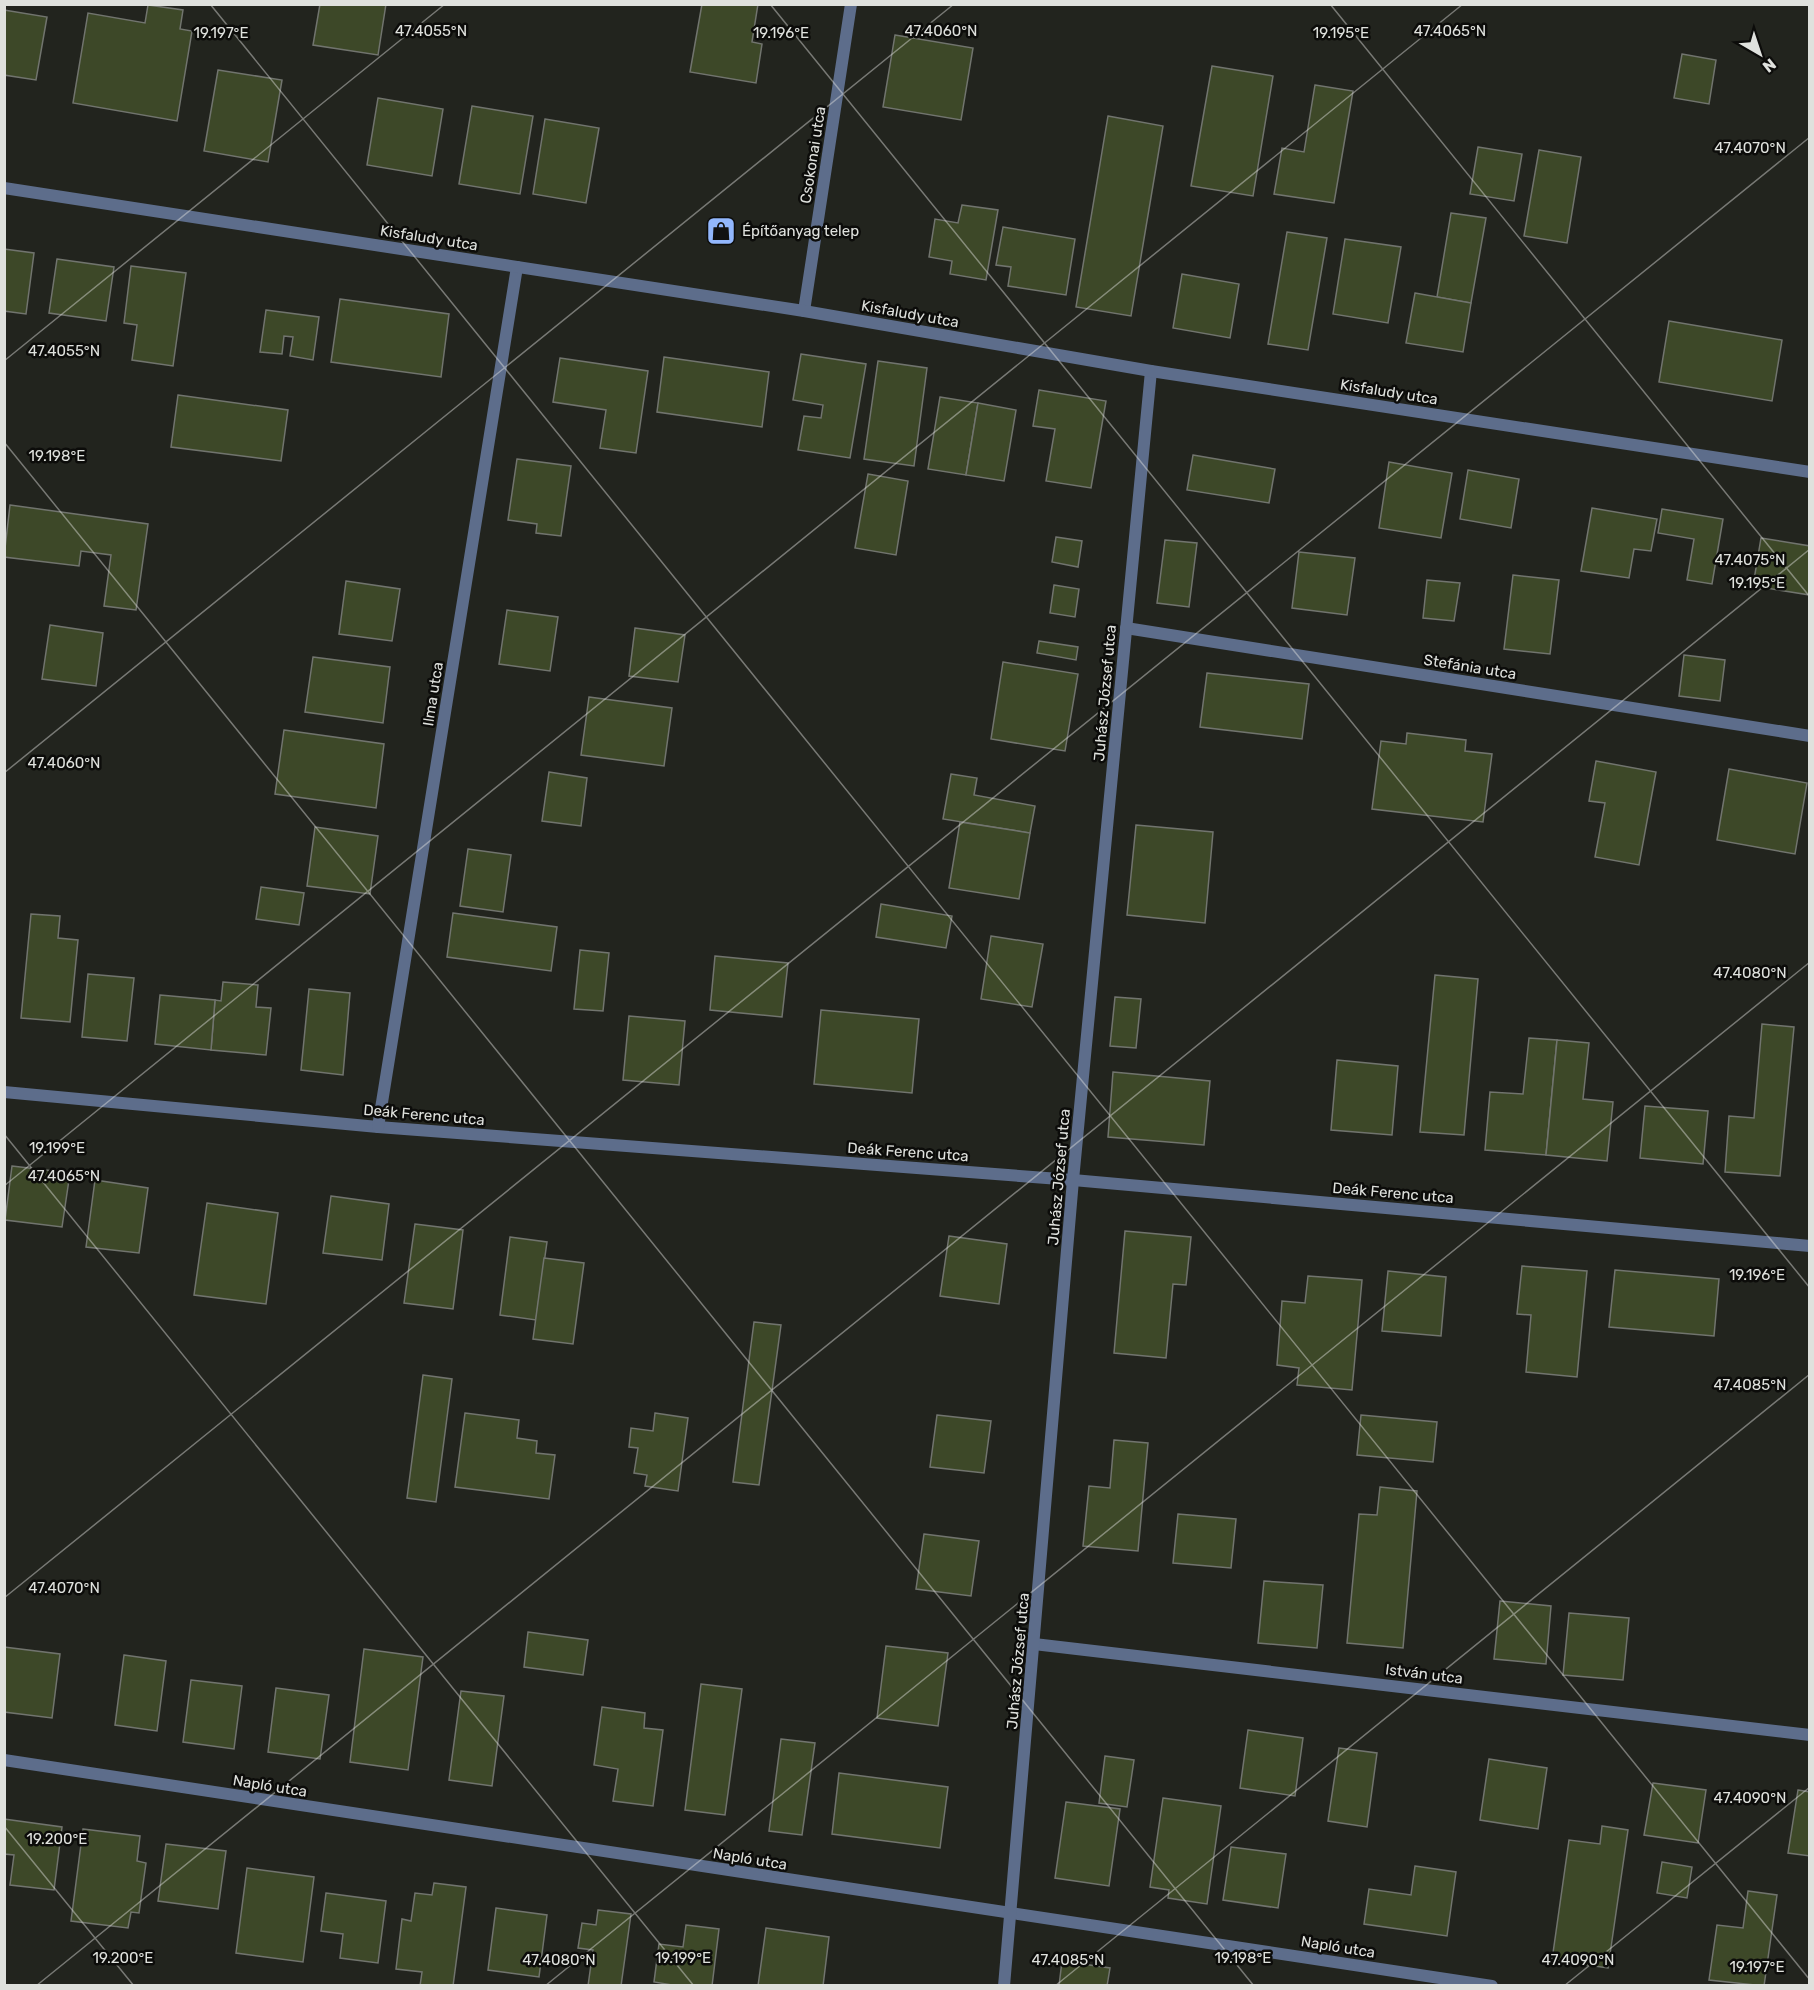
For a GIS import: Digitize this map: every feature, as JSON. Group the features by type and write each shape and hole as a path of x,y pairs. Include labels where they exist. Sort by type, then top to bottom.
{"street":[{"name":"Csokonai utca","path":"804,311 851,4"},
{"name":"Kisfaludy utca","path":"4,188 804,311 1151,371 1809,472"},
{"name":"Ilma utca","path":"378,1127 517,267"},
{"name":"Juhász József utca","path":"1004,1986 1073,1180 1151,371"},
{"name":"Stefánia utca","path":"1126,628 1809,735"},
{"name":"Deák Ferenc utca","path":"4,1092 378,1127 1073,1180 1809,1246"},
{"name":"István utca","path":"1035,1644 1809,1735"},
{"name":"Napló utca","path":"4,1760 1492,1986"}],"building":[{"path":"320,4 386,4 378,55 313,45"},
{"path":"702,4 758,4 752,42 762,44 756,83 690,72"},
{"path":"148,5 183,10 180,29 192,31 177,121 73,103 88,13 145,23"},
{"path":"4,10 47,17 36,80 4,75"},
{"path":"895,35 973,48 961,120 883,107"},
{"path":"1682,54 1716,60 1709,104 1674,98"},
{"path":"1212,66 1273,76 1253,196 1191,186"},
{"path":"218,70 282,80 268,162 204,151"},
{"path":"1315,85 1353,91 1334,203 1274,194 1282,148 1304,152"},
{"path":"378,98 443,109 432,176 367,165"},
{"path":"472,106 533,116 520,194 459,184"},
{"path":"1108,116 1163,126 1131,316 1076,307"},
{"path":"545,119 599,128 586,203 533,194"},
{"path":"1478,147 1522,154 1514,201 1470,194"},
{"path":"1539,150 1581,157 1567,243 1524,236"},
{"path":"962,205 998,210 986,280 950,274 952,261 929,257 935,219 958,223"},
{"path":"1451,213 1486,218 1471,303 1437,297"},
{"path":"1003,227 1075,239 1066,295 1008,286 1011,267 996,265"},
{"path":"1287,232 1327,238 1308,350 1268,344"},
{"path":"1345,239 1401,247 1388,323 1333,314"},
{"path":"4,249 34,253 26,314 4,311"},
{"path":"57,259 114,267 106,321 49,313"},
{"path":"131,266 186,273 173,366 132,360 137,325 124,323"},
{"path":"1182,274 1239,284 1230,338 1173,328"},
{"path":"1415,293 1471,303 1463,352 1406,343"},
{"path":"340,299 449,314 441,377 331,362"},
{"path":"266,310 319,317 313,360 290,356 293,337 284,336 282,354 260,352"},
{"path":"1669,321 1782,340 1772,401 1659,382"},
{"path":"801,354 866,364 850,458 798,450 804,416 821,418 823,405 793,400"},
{"path":"664,357 769,372 762,427 657,412"},
{"path":"560,358 648,371 636,453 600,448 606,410 553,402"},
{"path":"878,361 927,368 914,466 864,459"},
{"path":"1039,390 1106,401 1091,488 1046,481 1055,429 1033,426"},
{"path":"178,395 288,410 281,461 171,447"},
{"path":"940,397 978,403 966,475 928,469"},
{"path":"978,403 1016,410 1004,481 966,475"},
{"path":"1193,455 1275,469 1269,503 1187,490"},
{"path":"517,459 571,466 561,536 536,533 537,524 508,520"},
{"path":"1389,462 1452,473 1441,538 1379,528"},
{"path":"1468,470 1519,479 1511,528 1460,519"},
{"path":"868,474 908,481 896,555 855,548"},
{"path":"10,505 148,524 136,610 104,606 111,555 81,551 79,566 4,557"},
{"path":"1592,508 1657,519 1651,551 1634,549 1629,578 1581,571"},
{"path":"1662,509 1723,519 1712,584 1687,580 1694,539 1658,533"},
{"path":"1056,537 1082,541 1078,567 1052,562"},
{"path":"1761,538 1810,546 1810,595 1753,586"},
{"path":"1165,540 1197,543 1189,607 1157,603"},
{"path":"1299,552 1355,558 1347,615 1292,608"},
{"path":"1513,575 1559,580 1550,654 1504,649"},
{"path":"1427,580 1460,583 1454,621 1423,618"},
{"path":"346,581 400,589 392,641 339,634"},
{"path":"1054,585 1079,589 1075,617 1050,613"},
{"path":"507,610 558,617 550,671 499,664"},
{"path":"50,625 103,633 96,686 42,679"},
{"path":"635,628 685,635 678,682 629,676"},
{"path":"1039,641 1078,647 1076,660 1037,653"},
{"path":"1684,655 1725,660 1720,701 1679,696"},
{"path":"313,657 390,667 383,723 305,712"},
{"path":"1003,662 1078,674 1065,751 991,739"},
{"path":"1207,673 1309,684 1302,739 1200,727"},
{"path":"589,697 672,708 664,766 581,755"},
{"path":"284,730 384,744 376,808 275,794"},
{"path":"1407,733 1466,740 1465,751 1492,754 1483,822 1372,809 1381,741 1406,744"},
{"path":"1596,761 1656,772 1639,865 1595,857 1605,803 1589,801"},
{"path":"1729,769 1807,783 1795,854 1717,840"},
{"path":"549,772 587,778 581,826 542,821"},
{"path":"951,774 977,778 974,795 1035,806 1030,833 943,819"},
{"path":"960,822 1030,833 1019,899 949,888"},
{"path":"1136,825 1213,832 1205,923 1127,915"},
{"path":"315,827 378,836 370,894 307,886"},
{"path":"468,849 511,855 503,912 460,906"},
{"path":"261,887 304,893 299,925 256,919"},
{"path":"881,904 952,916 946,948 876,937"},
{"path":"453,913 557,927 551,971 447,957"},
{"path":"31,914 60,916 58,938 78,940 70,1022 21,1018"},
{"path":"991,936 1043,944 1032,1007 981,999"},
{"path":"580,950 609,953 603,1011 574,1009"},
{"path":"715,956 788,963 782,1017 710,1010"},
{"path":"88,974 134,978 127,1041 82,1037"},
{"path":"1435,975 1478,979 1464,1135 1420,1132"},
{"path":"223,982 258,985 256,1007 271,1008 266,1055 211,1050 215,1000 221,1001"},
{"path":"309,989 350,993 343,1075 301,1070"},
{"path":"160,995 215,1000 211,1050 155,1044"},
{"path":"1115,997 1141,999 1136,1048 1110,1046"},
{"path":"821,1010 919,1019 912,1093 814,1084"},
{"path":"629,1016 685,1021 679,1085 623,1080"},
{"path":"1762,1024 1794,1027 1780,1176 1725,1172 1729,1116 1754,1118"},
{"path":"1529,1038 1557,1040 1546,1155 1485,1150 1490,1092 1523,1094"},
{"path":"1557,1040 1589,1043 1583,1099 1613,1102 1607,1161 1546,1155"},
{"path":"1337,1060 1398,1066 1392,1135 1331,1130"},
{"path":"1113,1072 1210,1081 1204,1145 1108,1137"},
{"path":"1645,1106 1708,1111 1703,1164 1640,1158"},
{"path":"12,1166 70,1173 62,1227 5,1220"},
{"path":"95,1180 148,1188 139,1253 86,1247"},
{"path":"331,1196 389,1204 382,1260 323,1253"},
{"path":"207,1203 278,1213 266,1304 194,1295"},
{"path":"415,1224 463,1230 453,1309 404,1303"},
{"path":"1125,1231 1191,1237 1186,1285 1173,1284 1166,1358 1114,1353"},
{"path":"949,1236 1007,1244 999,1304 940,1296"},
{"path":"510,1237 547,1242 536,1320 500,1315"},
{"path":"544,1258 584,1263 573,1344 533,1339"},
{"path":"1522,1266 1587,1271 1577,1377 1526,1372 1531,1315 1517,1314"},
{"path":"1615,1270 1719,1279 1714,1336 1609,1327"},
{"path":"1388,1271 1446,1277 1441,1336 1382,1331"},
{"path":"1308,1276 1362,1280 1352,1390 1297,1385 1299,1368 1277,1365 1282,1301 1305,1303"},
{"path":"754,1322 781,1325 759,1485 733,1482"},
{"path":"423,1375 452,1379 436,1502 407,1498"},
{"path":"465,1413 519,1420 517,1438 537,1441 536,1453 555,1455 549,1499 455,1487"},
{"path":"655,1413 688,1418 678,1491 645,1486 647,1475 634,1473 638,1448 629,1447 631,1428 653,1431"},
{"path":"937,1415 991,1421 984,1473 930,1467"},
{"path":"1361,1415 1437,1422 1433,1462 1357,1455"},
{"path":"1114,1440 1148,1443 1138,1551 1083,1546 1089,1486 1110,1488"},
{"path":"1380,1487 1417,1491 1403,1648 1347,1643 1359,1514 1377,1515"},
{"path":"1178,1514 1236,1519 1231,1568 1173,1563"},
{"path":"924,1534 979,1541 971,1596 916,1589"},
{"path":"1264,1581 1323,1585 1317,1648 1258,1643"},
{"path":"1500,1601 1551,1606 1546,1664 1494,1659"},
{"path":"1569,1613 1629,1618 1623,1680 1563,1675"},
{"path":"528,1632 588,1640 583,1675 524,1667"},
{"path":"886,1646 948,1653 938,1726 877,1718"},
{"path":"4,1647 60,1654 52,1718 4,1712"},
{"path":"364,1649 423,1657 408,1770 350,1762"},
{"path":"124,1655 166,1661 157,1731 115,1725"},
{"path":"191,1680 242,1686 234,1749 183,1742"},
{"path":"701,1684 742,1689 725,1815 685,1810"},
{"path":"276,1688 329,1695 320,1759 268,1752"},
{"path":"461,1691 504,1696 492,1786 449,1780"},
{"path":"602,1707 645,1713 644,1728 663,1730 653,1806 613,1801 618,1769 594,1765"},
{"path":"1248,1730 1303,1738 1295,1796 1240,1788"},
{"path":"781,1739 815,1743 802,1835 769,1831"},
{"path":"1339,1748 1377,1753 1367,1827 1328,1821"},
{"path":"1105,1756 1134,1760 1127,1807 1099,1803"},
{"path":"1489,1759 1547,1768 1538,1829 1480,1820"},
{"path":"839,1773 948,1787 940,1848 832,1834"},
{"path":"1653,1783 1706,1790 1698,1843 1644,1835"},
{"path":"1798,1790 1810,1792 1810,1856 1788,1853"},
{"path":"1163,1798 1221,1806 1207,1904 1168,1898 1169,1890 1150,1887"},
{"path":"1066,1802 1120,1809 1109,1886 1055,1878"},
{"path":"4,1819 62,1827 54,1890 10,1885 14,1855 4,1854"},
{"path":"1602,1826 1628,1830 1608,1968 1552,1960 1569,1840 1600,1844"},
{"path":"83,1829 140,1836 137,1861 146,1863 139,1913 131,1912 128,1928 71,1921"},
{"path":"166,1844 226,1851 218,1909 158,1901"},
{"path":"1231,1847 1286,1854 1278,1908 1223,1900"},
{"path":"1662,1862 1692,1867 1687,1898 1657,1893"},
{"path":"1415,1866 1456,1872 1447,1936 1364,1924 1369,1889 1411,1895"},
{"path":"247,1868 314,1877 303,1962 236,1953"},
{"path":"434,1883 466,1887 453,1986 420,1986 422,1972 396,1969 402,1919 411,1921 415,1893 432,1895"},
{"path":"1748,1891 1777,1895 1764,1986 1709,1980 1717,1925 1743,1928"},
{"path":"326,1893 386,1901 378,1963 340,1958 343,1934 321,1931"},
{"path":"496,1908 547,1915 539,1977 488,1970"},
{"path":"598,1910 631,1914 621,1986 588,1986 593,1950 578,1948 582,1923 596,1925"},
{"path":"686,1925 719,1929 712,1986 678,1986 654,1982 659,1944 683,1947"},
{"path":"766,1928 829,1937 823,1986 758,1986"},
{"path":"1062,1961 1110,1968 1107,1986 1059,1986"}],"place":[{"name":"Építőanyag telep","path":"721,231"}]}
